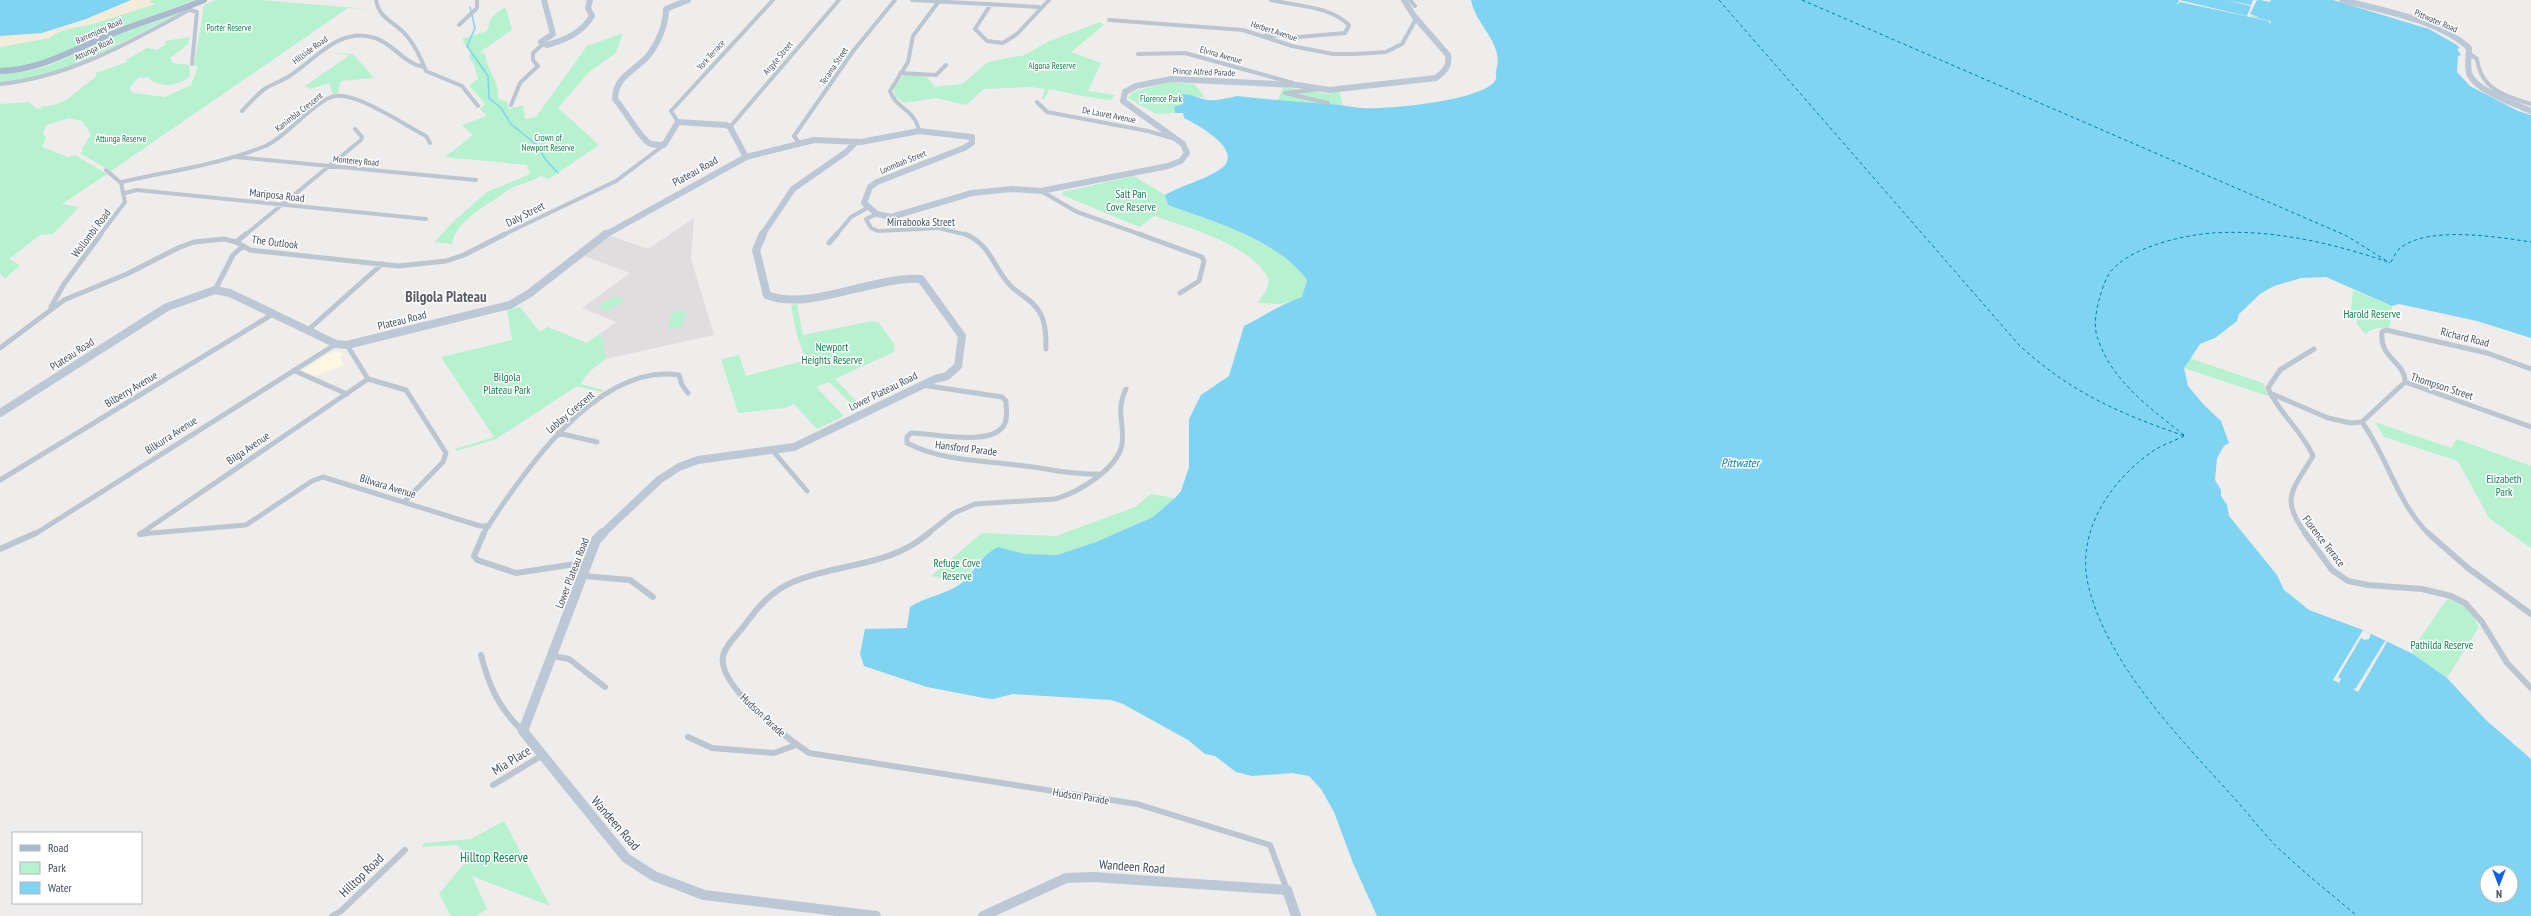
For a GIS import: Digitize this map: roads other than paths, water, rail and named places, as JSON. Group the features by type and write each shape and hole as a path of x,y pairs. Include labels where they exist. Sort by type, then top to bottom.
{"main road":[{"name":"Barrenjoey Road","path":"0,71 21,71 48,65 109,34 186,9 204,0"}],"street":[{"path":"376,0 380,15 405,34 424,67"},
{"path":"459,25 477,8 477,0"},
{"path":"542,45 541,42 543,39 553,34 550,16 544,0"},
{"path":"511,105 513,93 520,87 522,78 538,66 533,60 533,53 542,45 554,43 589,24 592,16 588,8 590,0"},
{"path":"688,0 666,9 666,20 654,49 646,58 625,74 615,89 615,99 626,112 642,138 651,144 664,145 669,140 672,128 678,122 730,127 746,157"},
{"name":"York Terrace","path":"678,122 670,111 773,0"},
{"name":"Argyle Street","path":"730,127 839,0"},
{"name":"Terama Street","path":"799,143 794,136 854,50 895,0"},
{"path":"912,0 1039,7"},
{"path":"991,4 975,29 987,41 997,43 1012,39 1024,29 1039,7 1049,0"},
{"path":"1261,35 1299,37 1328,36 1345,33 1349,25 1346,20 1331,14 1271,0"},
{"name":"Prince Alfred Parade","path":"1180,140 1123,101 1125,92 1136,86 1170,79 1298,85 1321,89 1426,81 1445,72 1449,63 1448,53 1434,35 1416,19 1404,0"},
{"name":"Pittwater Road","path":"2342,0 2437,29 2465,44 2470,54 2477,58 2479,73 2487,83 2531,104"},
{"path":"919,131 919,122 912,113 890,97 892,86 908,62 914,36 939,1"},
{"path":"186,9 197,12 192,64"},
{"name":"Attunga Road","path":"0,84 29,80 62,72 85,63 186,9"},
{"name":"Herbert Avenue","path":"1109,20 1243,30 1287,44 1319,52 1356,54 1386,52 1402,44 1416,19"},
{"name":"Hillside Road","path":"242,111 267,88 287,77 323,49 346,37 374,38 392,46 412,66 424,67 426,71 462,86 478,106"},
{"name":"Elvina Avenue","path":"1138,54 1185,54 1199,56 1298,85"},
{"path":"2470,54 2469,72 2474,80 2490,92 2531,111"},
{"path":"900,73 936,75 946,65"},
{"path":"1321,89 1286,93 1328,103"},
{"name":"Kanimbla Crescent","path":"122,182 211,164 265,146 304,119 314,108 326,99 343,96 356,99 426,136 430,143"},
{"name":"De Lauret Avenue","path":"1037,102 1048,112 1134,128 1157,134 1173,141 1180,140"},
{"path":"236,242 361,140 362,137 355,129"},
{"name":"Loombah Street","path":"856,142 919,131 972,137 972,143 877,182 870,187 864,200 867,208"},
{"name":"Plateau Road","path":"0,413 152,316 195,296 215,290 230,294 336,344 347,345 510,305 530,293 609,232 746,157 799,143 826,139 856,142"},
{"path":"830,244 851,217 867,208 885,217 899,216 948,199 991,189 1041,191 1181,161 1187,153 1180,140"},
{"name":"Lower Plateau Road","path":"523,731 554,656 596,540 603,531 659,480 679,467 698,460 794,447 922,385 947,376 958,366 962,336 921,279 912,276 896,278 844,291 784,300 772,299 764,287 756,250 759,240 794,189 846,152 856,142"},
{"name":"Daly Street","path":"382,264 410,266 432,264 464,255 562,205 616,181 664,145"},
{"name":"Monterey Road","path":"234,157 476,180"},
{"path":"106,170 122,182 125,193"},
{"name":"Mariposa Road","path":"125,193 137,190 426,219"},
{"path":"1041,191 1055,202 1112,224 1174,244 1202,257 1204,261 1199,282 1180,293"},
{"name":"Wollombi Road","path":"50,309 64,284 125,202 125,193"},
{"name":"Mirrabooka Street","path":"877,214 866,219 871,228 878,231 945,229 960,230 972,236 992,255 1009,284 1034,304 1043,316 1046,349"},
{"name":"The Outlook","path":"0,348 64,300 127,274 194,242 211,239 236,242 242,247 382,264"},
{"path":"215,290 233,255 242,247"},
{"path":"307,331 382,264"},
{"name":"Bilberry Avenue","path":"0,480 273,314"},
{"name":"Richard Road","path":"2405,382 2405,375 2382,349 2379,342 2382,332 2392,330 2487,353 2531,369"},
{"name":"Bilkurra Avenue","path":"0,549 17,544 29,538 249,397 295,371 336,344"},
{"path":"347,345 368,379 406,390 446,453 443,462 404,502"},
{"path":"2314,349 2298,356 2271,379 2268,388 2270,393 2344,423 2362,422 2374,437 2412,516 2429,536 2531,614"},
{"path":"295,371 347,394"},
{"name":"Loblay Crescent","path":"489,526 536,459 558,433 608,393 648,376 664,372 679,375 682,385 688,393"},
{"name":"Bilga Avenue","path":"140,534 368,379"},
{"name":"Thompson Street","path":"2362,422 2365,417 2405,382 2531,427"},
{"name":"Hansford Parade","path":"922,385 931,388 1002,397 1006,401 1006,413 1004,425 992,433 965,438 911,433 907,437 907,443 913,447 926,453 944,457 1021,465 1068,474 1098,474"},
{"name":"Hudson Parade","path":"1126,389 1118,402 1122,445 1119,453 1081,490 1052,500 973,504 947,517 918,543 901,552 881,560 797,581 778,589 764,601 724,656 724,672 734,688 796,745 809,753 1137,804 1270,845 1296,916"},
{"name":"Florence Terrace","path":"2270,393 2274,404 2307,443 2313,456 2290,496 2290,512 2334,571 2357,584 2398,586 2456,598 2464,602 2476,612 2504,659 2531,688"},
{"path":"558,433 598,442"},
{"path":"772,451 807,491"},
{"name":"Bilwara Avenue","path":"140,534 246,525 312,481 323,477 480,526 489,526"},
{"path":"489,526 474,556 477,560 509,572 589,562"},
{"path":"584,576 630,580 653,597"},
{"name":"Wandeen Road","path":"481,655 488,683 504,714 523,731 541,756 626,858 654,876 704,895 876,916"},
{"path":"554,656 569,659 605,687"},
{"path":"688,737 712,748 774,753 796,745"},
{"name":"Mia Place","path":"493,786 541,756"},
{"name":"Hilltop Road","path":"332,916 341,911 405,850"},
{"name":"Wandeen Road","path":"983,916 1066,878 1093,877 1287,890"}],"water":[{"path":"0,0 131,0 86,19 42,33 0,36"},
{"name":"Pittwater","path":"1471,0 2260,0 2270,2 2271,0 2333,0 2429,29 2457,45 2460,48 2457,49 2461,55 2458,56 2457,72 2470,86 2518,111 2531,115 2531,338 2477,321 2399,304 2392,306 2326,277 2301,278 2274,286 2260,294 2239,314 2237,321 2215,338 2200,344 2184,368 2188,386 2204,405 2221,421 2229,443 2224,446 2217,458 2215,480 2221,490 2221,496 2227,505 2229,516 2277,575 2284,590 2309,610 2363,630 2413,654 2447,678 2486,720 2531,759 2531,916 1377,916 1353,863 1334,812 1321,789 1309,776 1292,773 1252,776 1236,772 1215,756 1205,754 1188,740 1123,704 1111,700 1013,694 993,699 984,698 927,687 864,666 860,654 865,629 907,628 910,607 916,603 951,589 963,582 986,555 998,547 1025,554 1057,555 1096,542 1153,517 1181,491 1189,467 1189,419 1201,395 1229,376 1244,326 1302,297 1307,280 1279,253 1224,225 1168,205 1165,195 1219,170 1226,163 1228,155 1218,140 1184,118 1183,113 1175,113 1174,107 1183,104 1180,95 1190,95 1208,100 1219,100 1237,96 1336,104 1361,108 1411,106 1455,98 1489,87 1496,79 1498,61 1497,52 1489,35 1478,18"}],"waterway":[{"path":"470,7 475,28 467,46 488,76 489,98 501,108 511,124 537,145 546,160 558,173"}],"district":[{"name":"Bilgola Plateau","path":"446,297"}],"park label":[{"name":"Porter Reserve","path":"229,28"},
{"name":"Algona Reserve","path":"1052,66"},
{"name":"Florence Park","path":"1161,99"},
{"name":"Attunga Reserve","path":"121,139"},
{"name":"Crown of Newport Reserve","path":"548,144"},
{"name":"Salt Pan Cove Reserve","path":"1131,200"},
{"name":"Harold Reserve","path":"2372,314"},
{"name":"Newport Heights Reserve","path":"832,353"},
{"name":"Bilgola Plateau Park","path":"507,383"},
{"name":"Elizabeth Park","path":"2504,485"},
{"name":"Refuge Cove Reserve","path":"957,569"},
{"name":"Pathilda Reserve","path":"2442,645"},
{"name":"Hilltop Reserve","path":"494,857"}]}
